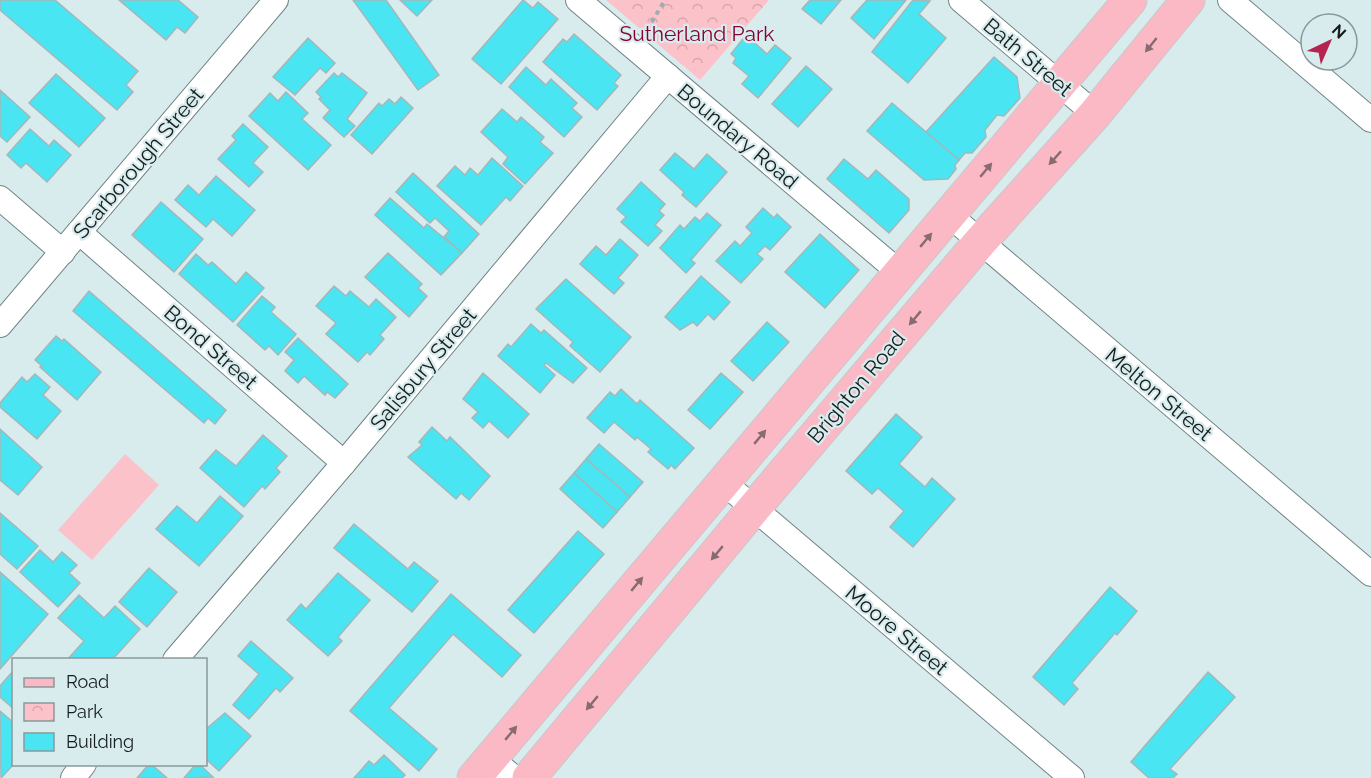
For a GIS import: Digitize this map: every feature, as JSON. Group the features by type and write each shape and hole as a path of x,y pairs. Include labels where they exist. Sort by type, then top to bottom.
{"main road":[{"name":"Brighton Road","path":"493,772 723,482 1130,0"},
{"name":"Brighton Road","path":"529,778 754,508 980,242 1095,114 1188,0"}],"street":[{"name":"Scarborough Street","path":"0,325 276,0"},
{"name":"Boundary Road","path":"578,0 899,272"},
{"name":"Bath Street","path":"961,0 1095,114"},
{"path":"1230,0 1371,120"},
{"name":"Salisbury Street","path":"177,658 344,463 668,76"},
{"path":"0,198 63,252"},
{"name":"Melton Street","path":"948,214 1371,574"},
{"name":"Bond Street","path":"79,232 344,463"},
{"name":"Moore Street","path":"723,482 1072,778"},
{"path":"73,778 83,766"}],"path":[{"path":"634,47 651,25 664,0"}],"green space":[{"name":"Sutherland Park","path":"606,0 769,0 700,80"},
{"path":"125,454 159,485 92,560 58,530"}],"building":[{"path":"0,0 55,0 138,71 126,85 133,92 117,110 0,10"},
{"path":"119,0 178,0 198,17 185,33 177,27 166,40"},
{"path":"353,0 386,0 439,75 418,90"},
{"path":"400,0 432,0 417,16"},
{"path":"523,0 533,8 538,2 558,19 501,84 472,59"},
{"path":"810,0 841,0 821,24 802,9"},
{"path":"867,0 906,0 874,39 851,18"},
{"path":"913,0 930,1 919,14 946,38 908,83 872,52"},
{"path":"574,34 621,75 614,83 618,86 597,110 543,62 563,39 567,42"},
{"path":"746,35 767,54 775,45 791,58 758,98 742,84 749,76 733,63 736,58 731,54"},
{"path":"308,38 335,63 326,73 320,68 295,95 273,77"},
{"path":"994,57 1017,77 1020,98 1004,116 997,115 985,130 986,137 972,153 965,153 959,160 926,132"},
{"path":"806,66 832,89 798,127 772,104"},
{"path":"526,67 546,85 551,79 577,103 572,108 582,117 564,137 509,87"},
{"path":"334,73 338,77 342,73 367,93 347,119 355,126 344,137 323,118 330,110 319,99 321,97 316,92"},
{"path":"56,74 105,118 79,147 29,103"},
{"path":"0,90 30,117 7,142 0,136"},
{"path":"286,92 308,113 302,119 331,145 308,170 249,116 270,93 278,101"},
{"path":"401,97 413,108 372,154 351,135 379,103 382,106 389,99 395,104"},
{"path":"892,103 959,160 955,165 956,169 948,179 924,180 867,131"},
{"path":"502,109 517,122 521,117 544,137 540,142 553,153 525,184 503,164 508,157 481,132"},
{"path":"243,124 268,147 253,163 263,172 249,187 218,159 236,140 232,136"},
{"path":"30,129 49,146 54,140 71,155 47,182 26,163 21,168 7,155"},
{"path":"675,153 694,169 707,154 727,172 696,207 682,195 684,192 660,170"},
{"path":"492,158 523,186 510,201 506,197 481,225 437,186 455,166 465,175 470,168 478,175"},
{"path":"844,159 868,179 876,170 909,199 909,210 889,233 827,179"},
{"path":"413,173 479,234 462,253 444,237 449,231 435,218 430,223 396,192"},
{"path":"216,176 255,210 232,236 213,219 206,227 175,200 188,185 199,195"},
{"path":"641,182 665,204 659,211 664,215 655,225 662,231 648,246 621,222 626,217 617,209"},
{"path":"390,198 424,228 427,224 462,253 441,275 375,215"},
{"path":"161,202 203,239 174,272 132,235"},
{"path":"763,208 774,218 777,214 791,227 770,250 765,246 757,254 763,259 741,283 716,261 735,241 740,246 752,233 746,227"},
{"path":"707,213 721,225 691,260 695,263 686,273 660,248 680,225 684,229 695,217 700,221"},
{"path":"820,234 859,270 825,308 785,272"},
{"path":"620,239 638,255 618,278 624,283 614,294 580,264 596,246 606,255"},
{"path":"388,253 422,284 418,288 427,296 409,317 365,277"},
{"path":"196,254 208,265 212,262 236,284 246,272 264,288 233,322 179,274"},
{"path":"701,276 730,302 714,320 708,314 697,326 693,322 680,330 665,317"},
{"path":"566,279 631,337 600,372 570,346 573,342 536,309"},
{"path":"334,286 346,296 350,291 369,307 376,299 396,317 380,335 384,339 370,355 367,352 358,362 326,334 336,323 316,306"},
{"path":"89,291 226,410 215,424 208,418 204,423 73,311"},
{"path":"262,296 275,307 271,312 296,334 278,355 269,346 265,350 237,325"},
{"path":"767,322 789,342 753,381 731,361"},
{"path":"531,324 541,333 544,330 587,368 573,383 546,363 544,365 555,375 540,393 498,356 508,344 511,347"},
{"path":"56,336 62,341 64,339 101,372 77,400 35,360"},
{"path":"298,338 348,384 335,398 327,392 325,395 304,376 298,383 285,371 294,360 285,352"},
{"path":"483,373 529,414 508,438 489,421 483,428 472,418 478,412 463,399"},
{"path":"721,373 743,392 710,429 688,410"},
{"path":"35,374 50,387 43,395 61,411 37,439 0,407 0,403 22,377 27,382"},
{"path":"621,389 637,404 640,400 694,448 675,469 671,465 668,469 648,452 651,449 637,437 635,440 614,422 604,433 587,418 610,392 615,396"},
{"path":"896,414 922,437 899,464 925,487 932,478 955,499 913,547 890,527 904,511 878,488 872,494 846,471"},
{"path":"432,427 447,441 450,437 490,476 469,500 461,493 456,499 408,457 422,445 419,442"},
{"path":"0,429 42,467 18,495 0,480"},
{"path":"263,435 287,456 276,468 280,472 265,489 262,486 244,507 200,468 216,450 236,466"},
{"path":"599,444 643,482 630,497 586,459"},
{"path":"586,459 630,497 617,512 574,473"},
{"path":"574,473 617,512 603,528 560,489"},
{"path":"220,496 243,516 199,566 156,529 177,506 197,523"},
{"path":"0,513 38,546 17,569 0,554"},
{"path":"354,524 408,569 414,562 438,581 412,612 334,548"},
{"path":"578,531 604,554 534,633 508,610"},
{"path":"40,550 53,562 62,552 77,565 69,573 80,583 58,607 20,572"},
{"path":"149,568 177,592 147,627 119,602"},
{"path":"0,572 48,614 0,669"},
{"path":"338,573 370,600 338,637 342,641 328,656 287,620 301,604 306,609"},
{"path":"1110,587 1137,611 1072,683 1078,689 1064,705 1033,677"},
{"path":"451,594 521,655 502,677 453,634 389,708 437,749 419,771 350,711"},
{"path":"79,595 104,618 115,606 140,629 114,658 69,658 84,641 58,618"},
{"path":"251,641 293,678 280,692 276,688 249,719 233,705 259,674 238,656"},
{"path":"12,672 12,707 0,697 0,686"},
{"path":"1208,672 1235,697 1170,769 1177,774 1173,778 1149,778 1131,762"},
{"path":"0,711 12,721 12,766 1,778"},
{"path":"225,713 251,736 219,771 207,760 207,728"},
{"path":"384,755 405,775 402,778 354,778 369,761 374,765"},
{"path":"147,766 153,766 167,778 137,778"},
{"path":"194,766 201,766 213,777 184,778"}]}
